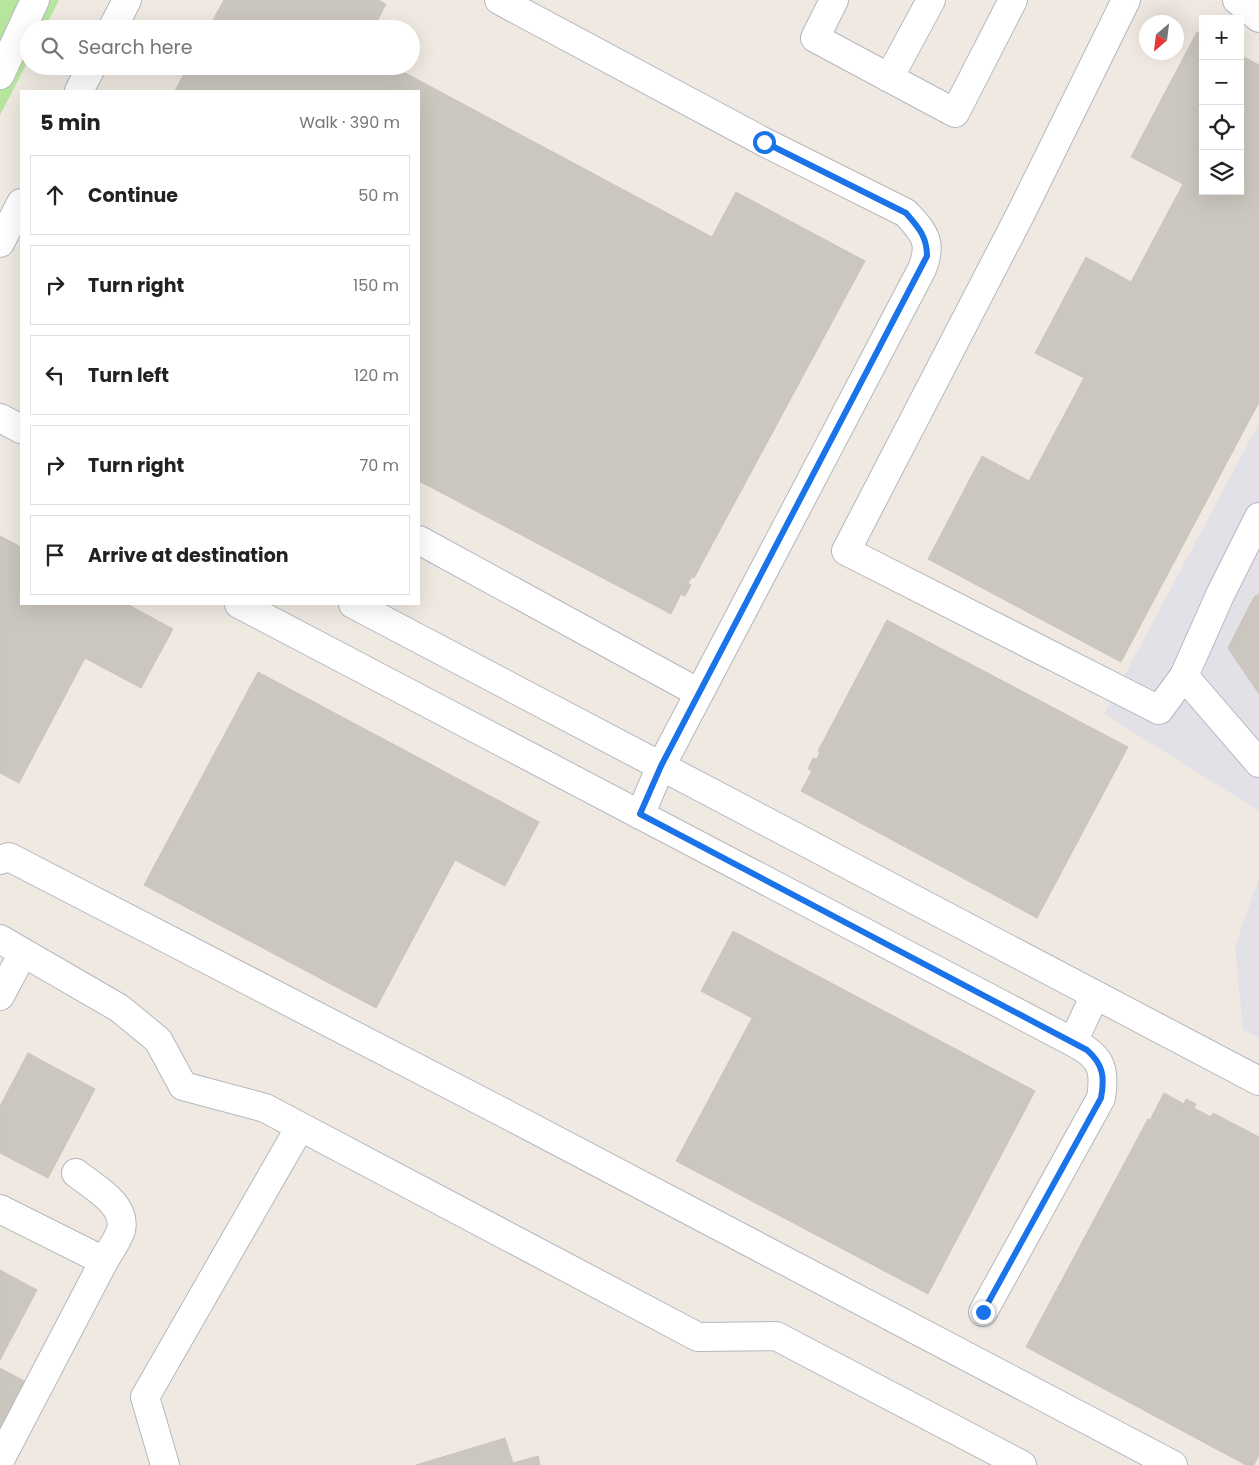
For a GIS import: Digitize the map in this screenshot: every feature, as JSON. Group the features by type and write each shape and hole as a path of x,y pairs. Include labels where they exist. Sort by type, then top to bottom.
{"street":[{"path":"26,20 35,0"},
{"path":"117,20 127,0"},
{"path":"499,0 764,142 906,213 922,232 927,243 927,256 922,269 661,766 640,814"},
{"path":"834,0 815,38 955,113 1013,0"},
{"path":"889,78 931,0"},
{"path":"1126,0 1015,223 846,551 1159,710 1184,676 1220,595 1259,517"},
{"path":"1237,0 1259,18"},
{"path":"0,75 20,32"},
{"path":"80,90 87,75"},
{"path":"0,243 20,204"},
{"path":"0,418 20,428"},
{"path":"420,541 699,693"},
{"path":"241,605 1073,1042 1098,1059 1104,1082 1101,1098 983,1312"},
{"path":"355,605 1259,1081"},
{"path":"1184,676 1259,763"},
{"path":"0,860 9,857 515,1119 1173,1465"},
{"path":"0,939 119,1008 158,1040 183,1086 265,1108 698,1338 776,1336 1022,1465"},
{"path":"0,996 23,952"},
{"path":"1073,1042 1095,994"},
{"path":"165,1465 145,1397 300,1127"},
{"path":"0,1460 120,1231 122,1217 111,1202 76,1174"},
{"path":"0,1209 104,1261"}],"shaded area":[{"path":"1259,423 1259,811 1104,714"},
{"path":"1259,878 1259,1038 1243,1030 1235,947"}],"green space":[{"path":"0,0 59,0 49,20 20,20 21,75 0,115"}],"building":[{"path":"224,0 378,0 386,4 378,20 213,20"},
{"path":"1197,32 1199,33 1199,195 1244,195 1244,57 1259,65 1259,402 1121,662 928,559 982,456 1029,481 1084,378 1035,353 1086,257 1131,282 1183,184 1131,157 1182,60 1184,60"},
{"path":"183,75 409,75 712,237 736,192 865,261 694,578 692,577 688,583 691,585 685,596 681,594 671,614 420,482 420,90 176,90"},
{"path":"0,536 20,546 20,605 129,605 173,629 141,688 85,658 19,783 0,773"},
{"path":"1259,594 1259,694 1228,648 1254,597"},
{"path":"887,620 1128,747 1037,918 801,791 812,771 808,769 813,758 817,759 820,752 818,751"},
{"path":"258,672 539,822 505,886 455,860 376,1008 144,885"},
{"path":"733,931 1035,1091 928,1294 676,1161 752,1018 701,991"},
{"path":"28,1053 95,1089 48,1178 0,1153 0,1106"},
{"path":"1164,1093 1184,1104 1186,1099 1196,1104 1194,1108 1211,1117 1213,1113 1259,1137 1259,1455 1254,1465 1246,1465 1026,1347 1148,1119 1150,1120"},
{"path":"0,1270 37,1290 0,1360"},
{"path":"0,1368 26,1382 0,1431"},
{"path":"505,1438 513,1463 538,1456 540,1465 416,1465"}],"route":[{"path":"764,142 906,213 922,232 927,243 927,256 922,269 661,766 640,814 1087,1050 1098,1059 1102,1068 1104,1082 1101,1098 983,1312"}]}
